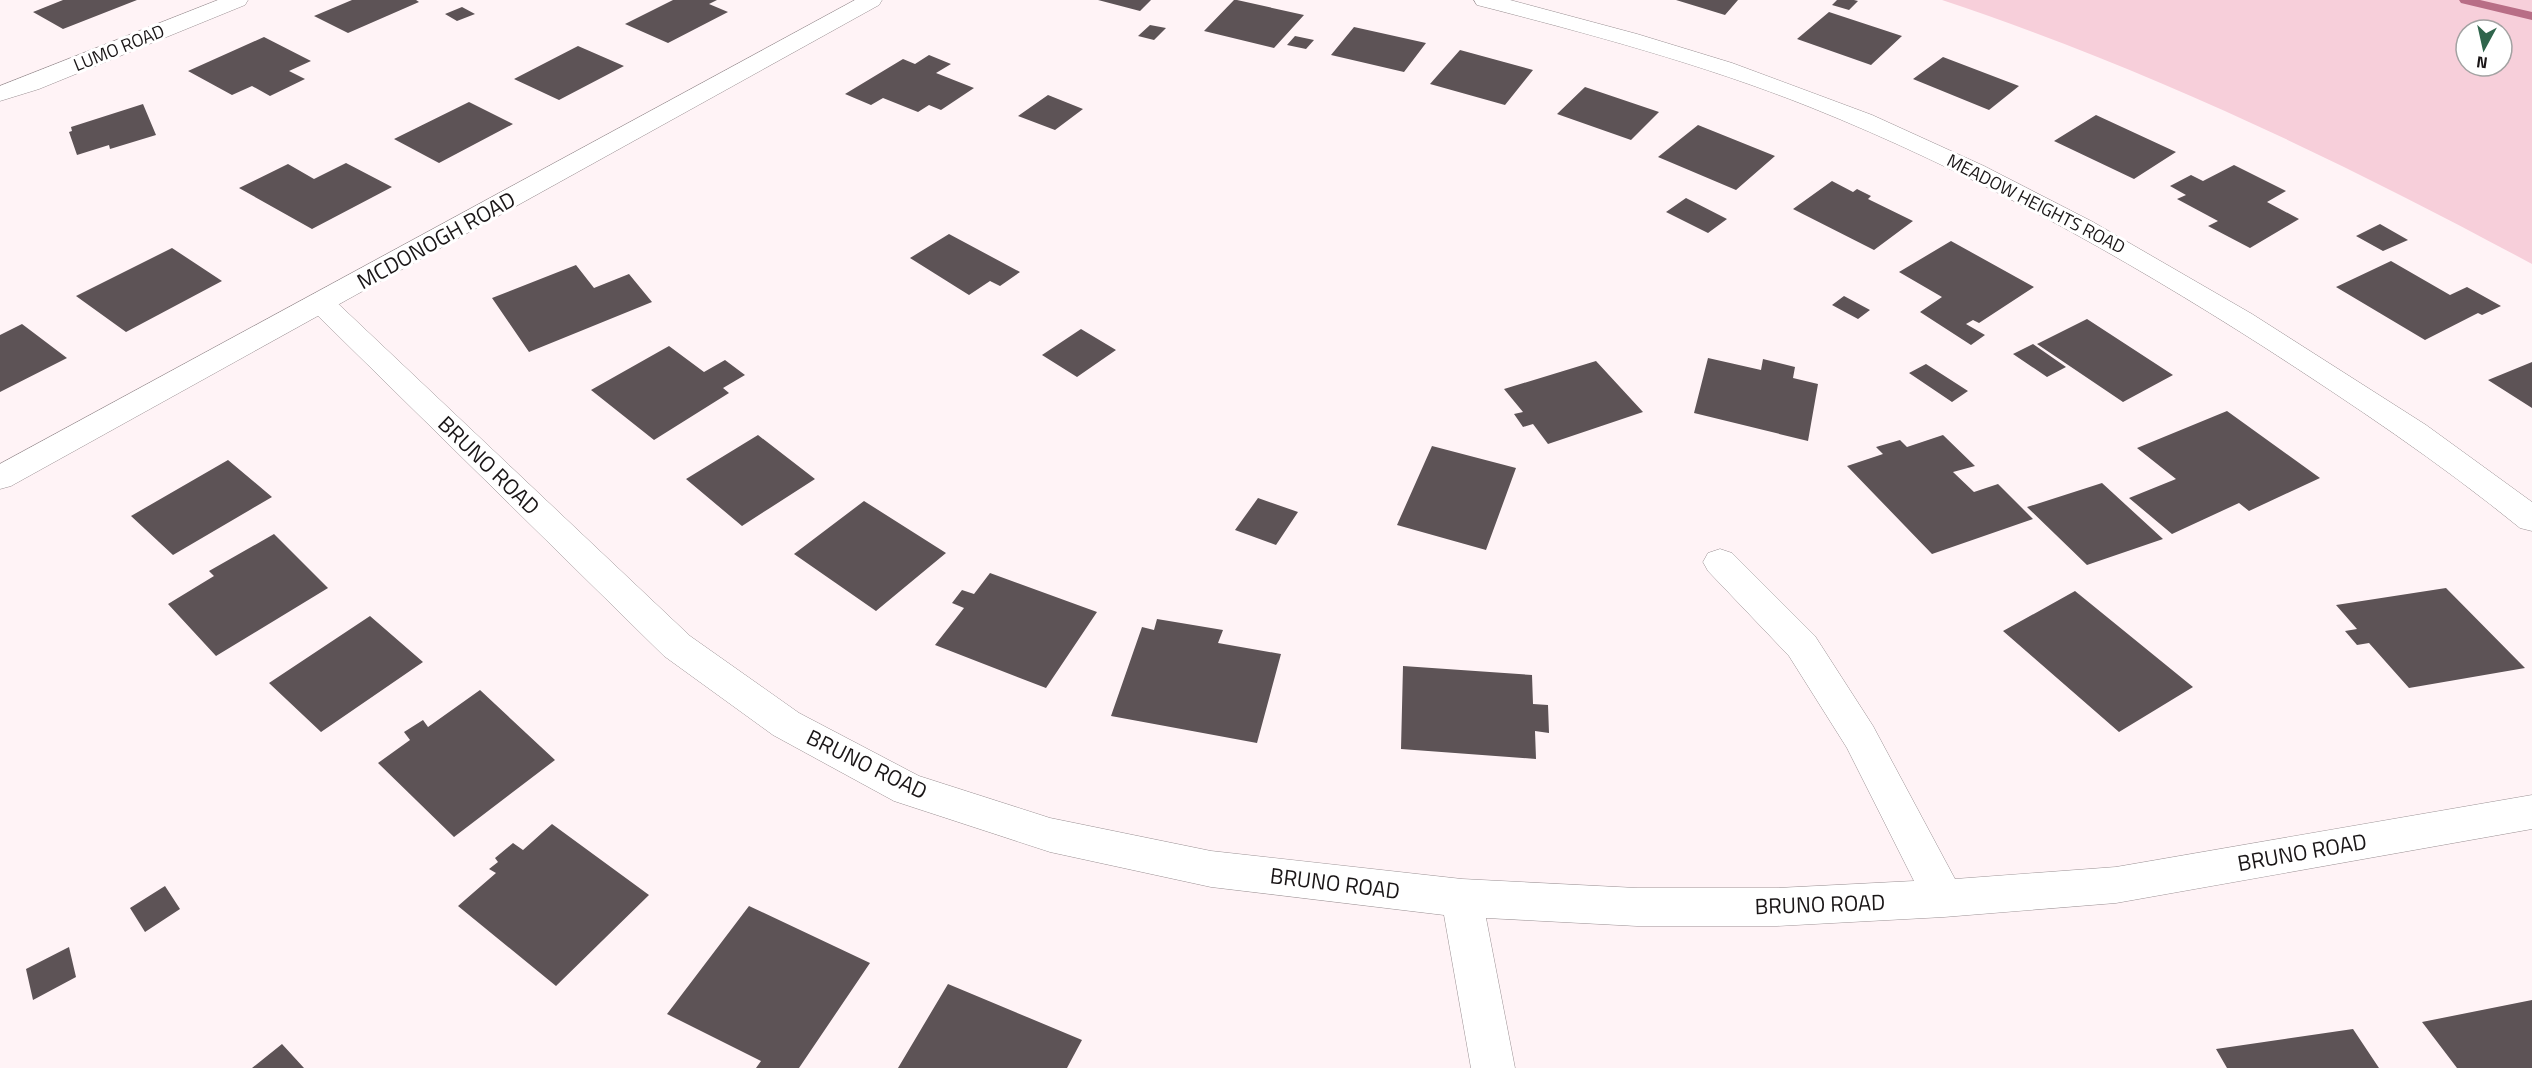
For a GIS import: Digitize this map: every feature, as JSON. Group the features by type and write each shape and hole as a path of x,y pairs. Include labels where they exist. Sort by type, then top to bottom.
{"street":[{"name":"LUMO ROAD","path":"0,94 31,84 237,0"},
{"name":"MCDONOGH ROAD","path":"0,478 871,0"},
{"name":"MEADOW HEIGHTS ROAD","path":"1485,0 1622,35 1756,79 1862,119 2052,208 2195,289 2369,401 2532,519"},
{"name":"BRUNO ROAD","path":"321,303 677,646 786,724 908,789 1050,835 1211,869 1462,898 1637,907 1777,907 1944,898 2116,885 2532,812"},
{"path":"1720,562 1802,646 1860,737 1944,898"},
{"path":"1462,898 1493,1068"}],"shaded area":[{"path":"1942,0 2532,0 2532,264 2389,189 2243,119 2094,56"}],"building":[{"path":"63,0 137,0 63,29 33,12"},
{"path":"352,0 416,0 419,2 348,33 314,16"},
{"path":"673,0 717,0 709,4 728,12 668,43 625,24"},
{"path":"1098,0 1151,0 1140,11"},
{"path":"1234,0 1304,15 1274,48 1204,31"},
{"path":"1676,0 1738,0 1725,15"},
{"path":"1837,0 1858,1 1849,10 1832,5"},
{"path":"462,7 475,14 457,21 445,14"},
{"path":"1829,12 1902,36 1871,65 1797,39"},
{"path":"1150,25 1166,28 1154,40 1138,36"},
{"path":"1354,27 1426,43 1404,72 1331,55"},
{"path":"1295,36 1314,40 1306,49 1287,45"},
{"path":"264,37 311,61 289,71 305,79 270,96 252,86 232,95 188,71"},
{"path":"578,46 624,66 559,100 514,79"},
{"path":"1460,50 1533,70 1505,105 1430,84"},
{"path":"929,55 951,64 936,73 974,88 941,110 929,105 918,112 883,98 871,105 845,94 903,59 915,64"},
{"path":"1943,57 2019,86 1989,110 1913,79"},
{"path":"1585,87 1659,112 1631,140 1557,114"},
{"path":"1048,95 1083,109 1055,130 1018,116"},
{"path":"469,102 513,124 439,163 394,139"},
{"path":"143,104 156,135 110,149 109,145 77,155 69,132 72,131 71,127"},
{"path":"2096,115 2176,152 2134,179 2054,141"},
{"path":"1698,125 1775,156 1736,190 1658,157"},
{"path":"346,163 392,187 312,229 239,188 288,164 314,179"},
{"path":"2234,165 2286,191 2267,202 2299,219 2250,248 2208,226 2218,221 2177,199 2186,195 2170,186 2191,175 2203,181"},
{"path":"1832,181 1853,192 1857,189 1871,196 1868,199 1913,221 1874,250 1793,209"},
{"path":"1686,198 1727,219 1708,233 1666,212"},
{"path":"2380,224 2408,240 2383,251 2356,236"},
{"path":"949,234 1020,272 1000,286 990,281 969,295 910,258"},
{"path":"1951,241 2034,287 1979,323 1973,320 1966,324 1985,335 1971,345 1920,312 1942,297 1899,272"},
{"path":"172,248 222,281 126,332 76,296"},
{"path":"2391,261 2450,295 2467,287 2501,306 2482,315 2478,313 2425,340 2336,287"},
{"path":"576,265 594,288 629,274 652,302 529,352 492,298"},
{"path":"1844,296 1870,310 1858,319 1832,305"},
{"path":"2087,319 2173,375 2123,402 2037,344"},
{"path":"22,324 67,358 0,392 0,335"},
{"path":"1081,329 1116,350 1077,377 1042,355"},
{"path":"2033,344 2066,367 2047,377 2013,354"},
{"path":"669,346 704,372 725,360 745,375 723,388 729,393 654,440 591,390"},
{"path":"1708,358 1761,370 1763,359 1795,367 1793,378 1818,384 1808,441 1694,413"},
{"path":"1596,361 1643,412 1548,444 1533,424 1523,427 1514,414 1523,412 1504,389"},
{"path":"2532,362 2532,408 2488,380"},
{"path":"1926,364 1968,391 1952,402 1909,373"},
{"path":"2227,411 2320,478 2249,511 2239,503 2172,534 2129,498 2176,479 2137,448"},
{"path":"758,435 815,479 742,526 686,479"},
{"path":"1943,435 1975,466 1953,472 1974,492 1998,484 2033,519 1932,554 1847,466 1883,454 1876,447 1900,440 1907,447"},
{"path":"1432,446 1516,468 1486,550 1397,525"},
{"path":"228,460 272,497 173,555 131,516"},
{"path":"2102,483 2163,539 2087,565 2027,507"},
{"path":"1258,498 1298,512 1276,545 1235,530"},
{"path":"864,501 946,553 876,611 794,554"},
{"path":"274,534 328,588 216,656 168,604 214,576 209,571"},
{"path":"990,573 1097,612 1046,688 935,645 964,608 952,603 962,590 974,594"},
{"path":"2446,588 2525,668 2409,688 2369,643 2357,645 2345,631 2357,629 2336,605"},
{"path":"2075,591 2193,687 2119,732 2003,631"},
{"path":"370,616 423,662 321,732 269,683"},
{"path":"1157,619 1223,630 1218,643 1281,654 1257,743 1111,716 1142,627 1154,630"},
{"path":"1403,666 1532,675 1533,704 1548,705 1549,733 1535,731 1536,759 1401,749"},
{"path":"480,690 555,760 454,837 378,763 410,740 404,732 423,720 428,727"},
{"path":"552,824 649,895 556,986 458,906 496,873 489,869 498,862 495,858 513,843 523,850"},
{"path":"165,886 180,909 145,932 130,908"},
{"path":"749,906 870,963 799,1068 756,1068 761,1061 667,1014"},
{"path":"69,947 76,977 33,1000 26,969"},
{"path":"948,984 1082,1040 1067,1068 898,1068"},
{"path":"2532,1000 2532,1068 2457,1068 2422,1022"},
{"path":"2353,1029 2379,1068 2227,1068 2216,1049"},
{"path":"282,1044 304,1068 252,1068"}],"waterway":[{"path":"2465,0 2532,16"}]}
